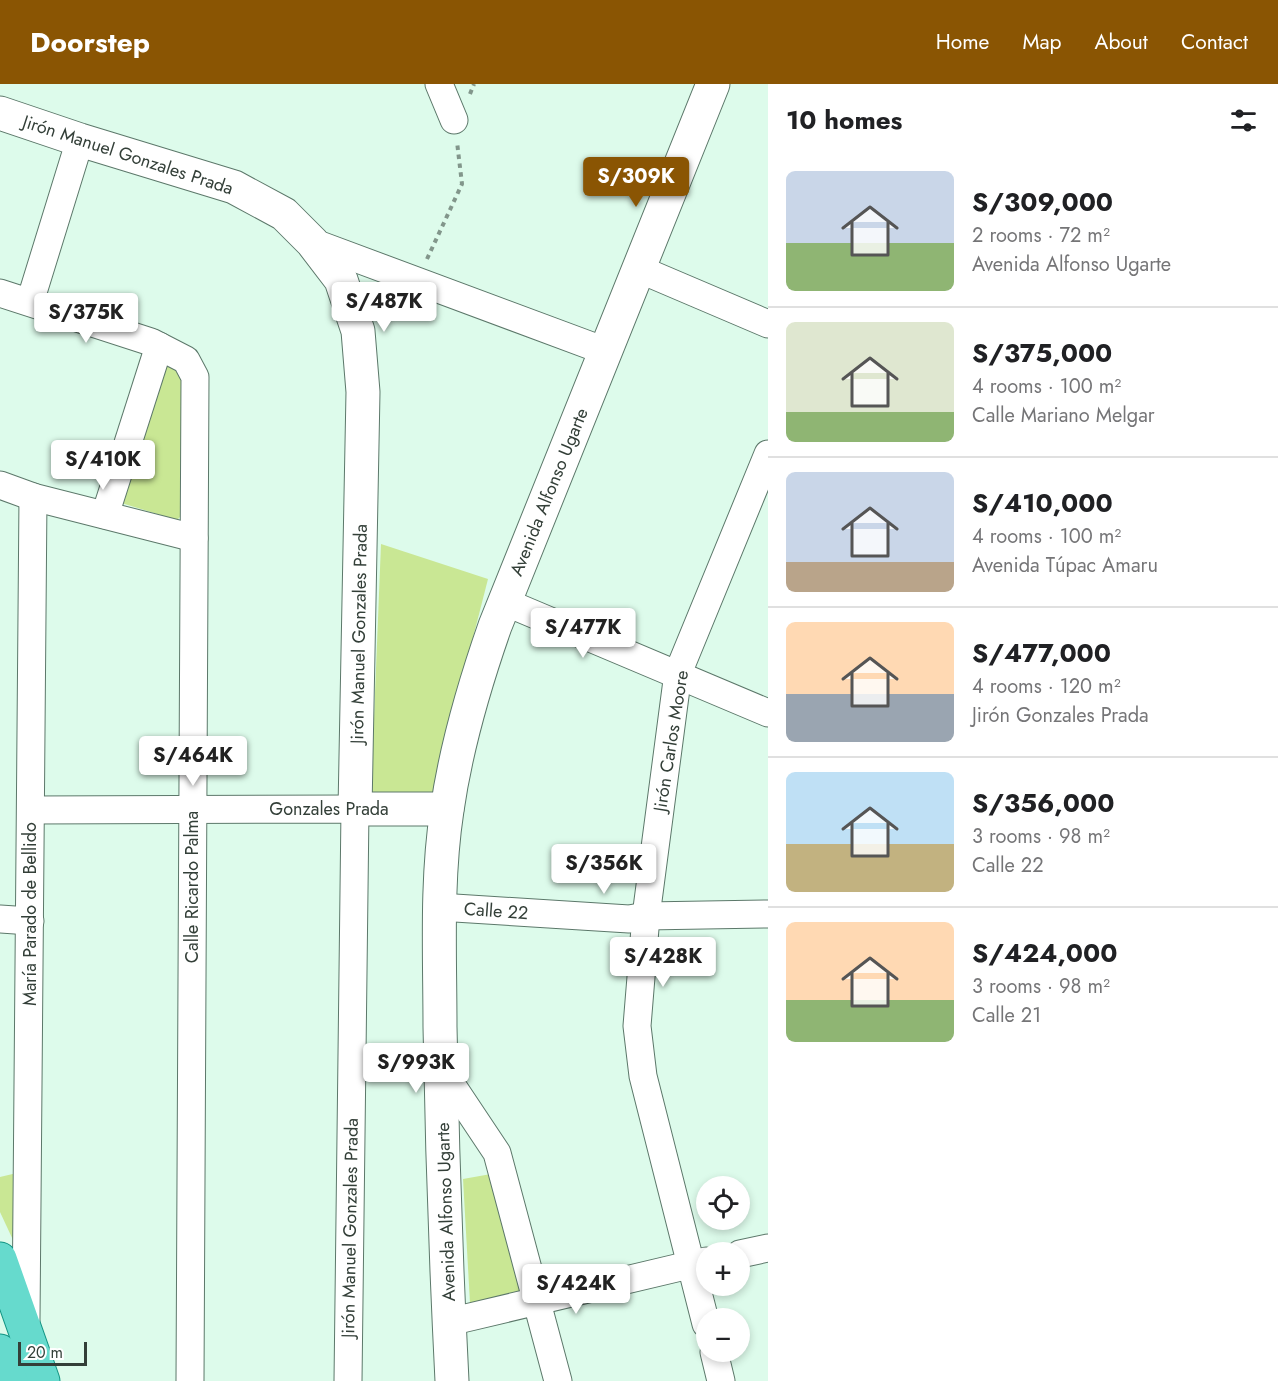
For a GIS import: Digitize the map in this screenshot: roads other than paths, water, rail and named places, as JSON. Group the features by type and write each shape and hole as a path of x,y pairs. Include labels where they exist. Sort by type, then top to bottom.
{"main road":[{"path":"0,1259 43,1381"},
{"path":"0,1351 11,1381"}],"street":[{"path":"439,84 454,120"},
{"name":"Avenida Alfonso Ugarte","path":"453,1381 441,1069 439,907 447,809 473,689 505,602 713,84"},
{"name":"Jirón Manuel Gonzales Prada","path":"0,113 234,187 284,214 312,242 342,280 358,331 362,372 348,1381"},
{"path":"30,302 80,140"},
{"path":"312,242 606,351"},
{"path":"639,269 768,324"},
{"path":"0,292 159,346 105,515"},
{"name":"Calle Ricardo Palma","path":"159,346 186,360 195,377 190,1381"},
{"name":"Jirón Carlos Moore","path":"696,1253 643,1076 637,1026 646,916 678,673 761,491 768,454"},
{"path":"0,485 33,497 194,538"},
{"name":"María Parado de Bellido","path":"26,1331 33,497"},
{"path":"505,602 678,673 768,713"},
{"name":"Gonzales Prada","path":"31,810 447,809"},
{"name":"Calle 22","path":"439,907 629,919 646,916 768,914"},
{"path":"0,919 30,921"},
{"path":"441,1069 497,1153 539,1301 558,1381"},
{"path":"750,1252 768,1248"},
{"path":"449,1322 696,1264"},
{"path":"716,1362 721,1381"}]}
